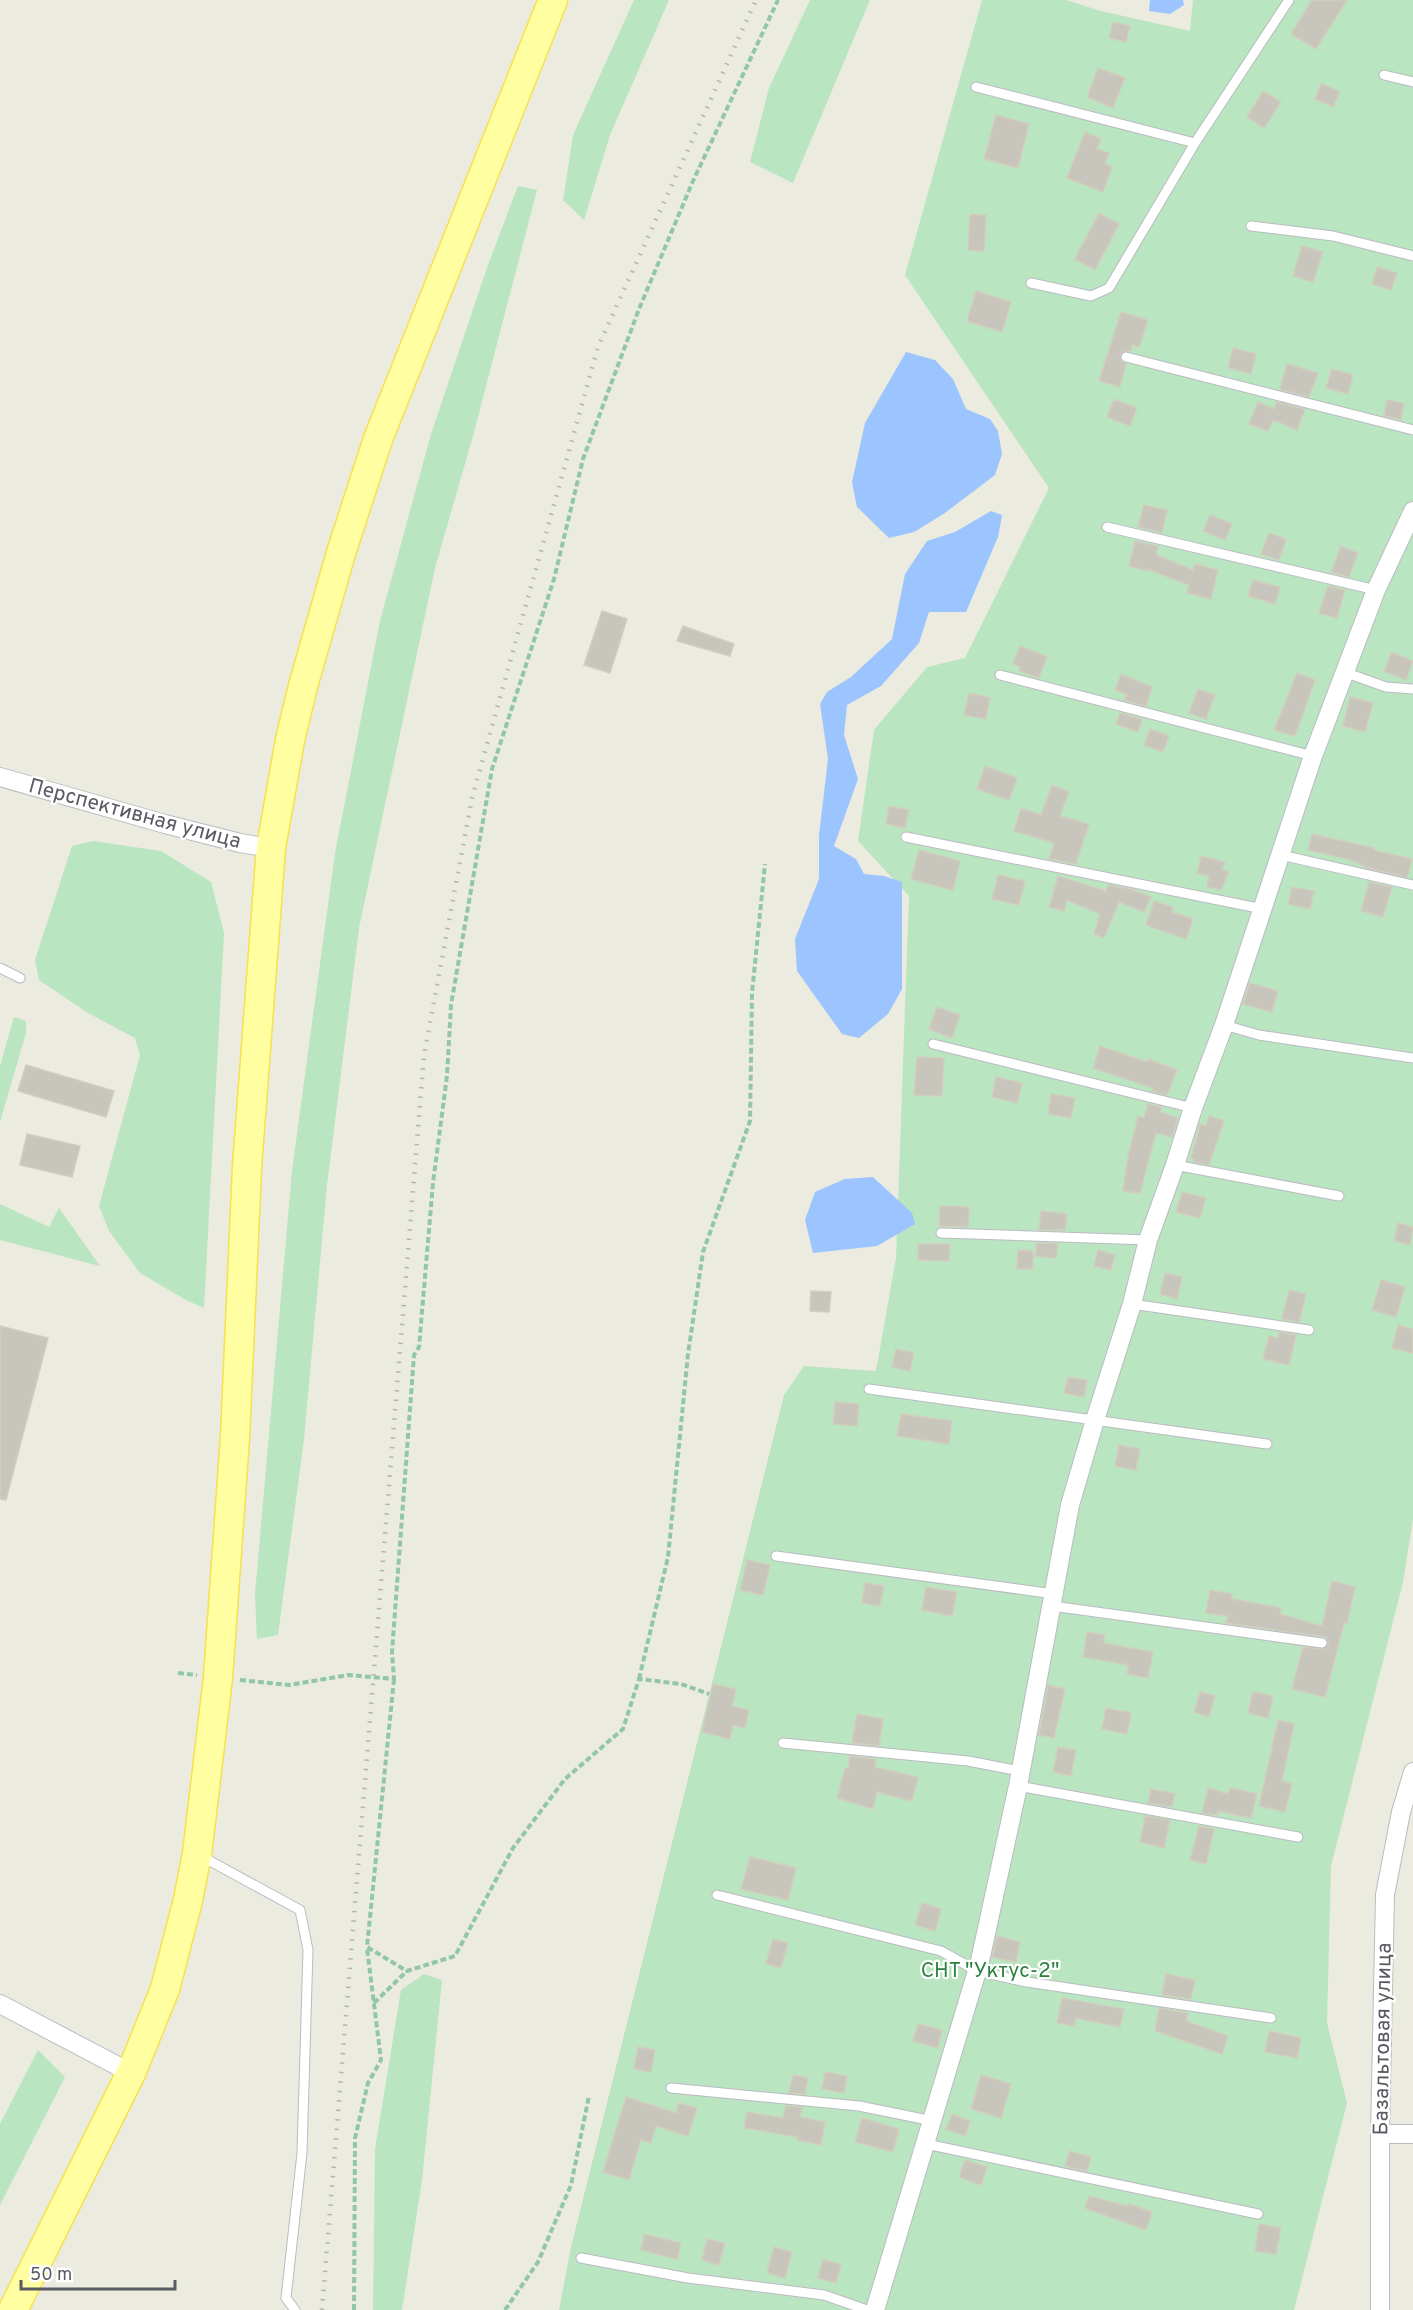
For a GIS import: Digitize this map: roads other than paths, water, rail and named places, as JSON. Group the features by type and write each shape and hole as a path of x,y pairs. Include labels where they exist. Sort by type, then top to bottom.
{"main road":[{"path":"14,2308 131,2073 165,1989 188,1900 197,1854 218,1678 235,1437 247,1167 272,848 290,740 341,553 375,449 553,0"}],"street":[{"path":"875,2310 977,1971 1019,1778 1070,1505 1132,1304 1148,1240 1175,1165 1192,1108 1224,1025 1313,756 1376,590 1413,513"},
{"name":"Перспективная улица","path":"0,777 165,824 240,843 272,848"},
{"name":"Базальтовая улица","path":"1380,2310 1384,1895 1407,1811 1413,1772"},
{"path":"0,2004 131,2073"},
{"path":"1380,2134 1413,2134"}],"lane":[{"path":"1031,283 1091,296 1109,288 1195,143 1290,0"},
{"path":"1384,75 1413,82"},
{"path":"976,87 1195,143"},
{"path":"1251,226 1333,236 1413,256"},
{"path":"1126,357 1413,430"},
{"path":"1107,527 1376,590"},
{"path":"1344,672 1386,687 1413,689"},
{"path":"1000,675 1313,756"},
{"path":"906,837 1263,909"},
{"path":"1281,855 1413,885"},
{"path":"0,968 20,978"},
{"path":"1224,1025 1258,1035 1413,1058"},
{"path":"933,1044 1192,1108"},
{"path":"1175,1165 1339,1196"},
{"path":"940,1233 1148,1240"},
{"path":"1132,1304 1308,1330"},
{"path":"869,1389 1267,1444"},
{"path":"776,1556 1322,1642"},
{"path":"783,1743 968,1761 1019,1778 1298,1837"},
{"path":"197,1854 300,1910 308,1950 302,2154 286,2298 295,2310"},
{"path":"717,1895 940,1951 977,1971 1027,1982 1271,2018"},
{"path":"671,2088 859,2106 933,2121"},
{"path":"926,2144 1258,2214"},
{"path":"581,2258 688,2278 824,2295 867,2310"}],"water":[{"path":"1150,0 1183,0 1184,5 1170,14 1149,11"},
{"path":"906,352 935,360 953,379 966,409 990,419 998,431 1002,454 995,475 945,513 914,532 889,538 857,507 852,482 865,423"},
{"path":"991,511 1002,515 998,537 966,612 929,612 919,643 881,686 847,705 844,735 858,779 834,846 856,859 864,874 884,876 902,882 902,989 888,1014 859,1038 842,1034 797,971 795,939 819,879 819,835 828,759 820,704 827,692 851,677 892,639 905,574 927,541 955,532"},
{"path":"873,1177 912,1213 915,1224 877,1246 813,1253 805,1220 815,1192 845,1179"}],"railway":[{"path":"322,2310 424,1055 472,798 598,347 756,0"}],"park label":[{"name":"СНТ \"Уктус-2\"","path":"990,1970"}]}
